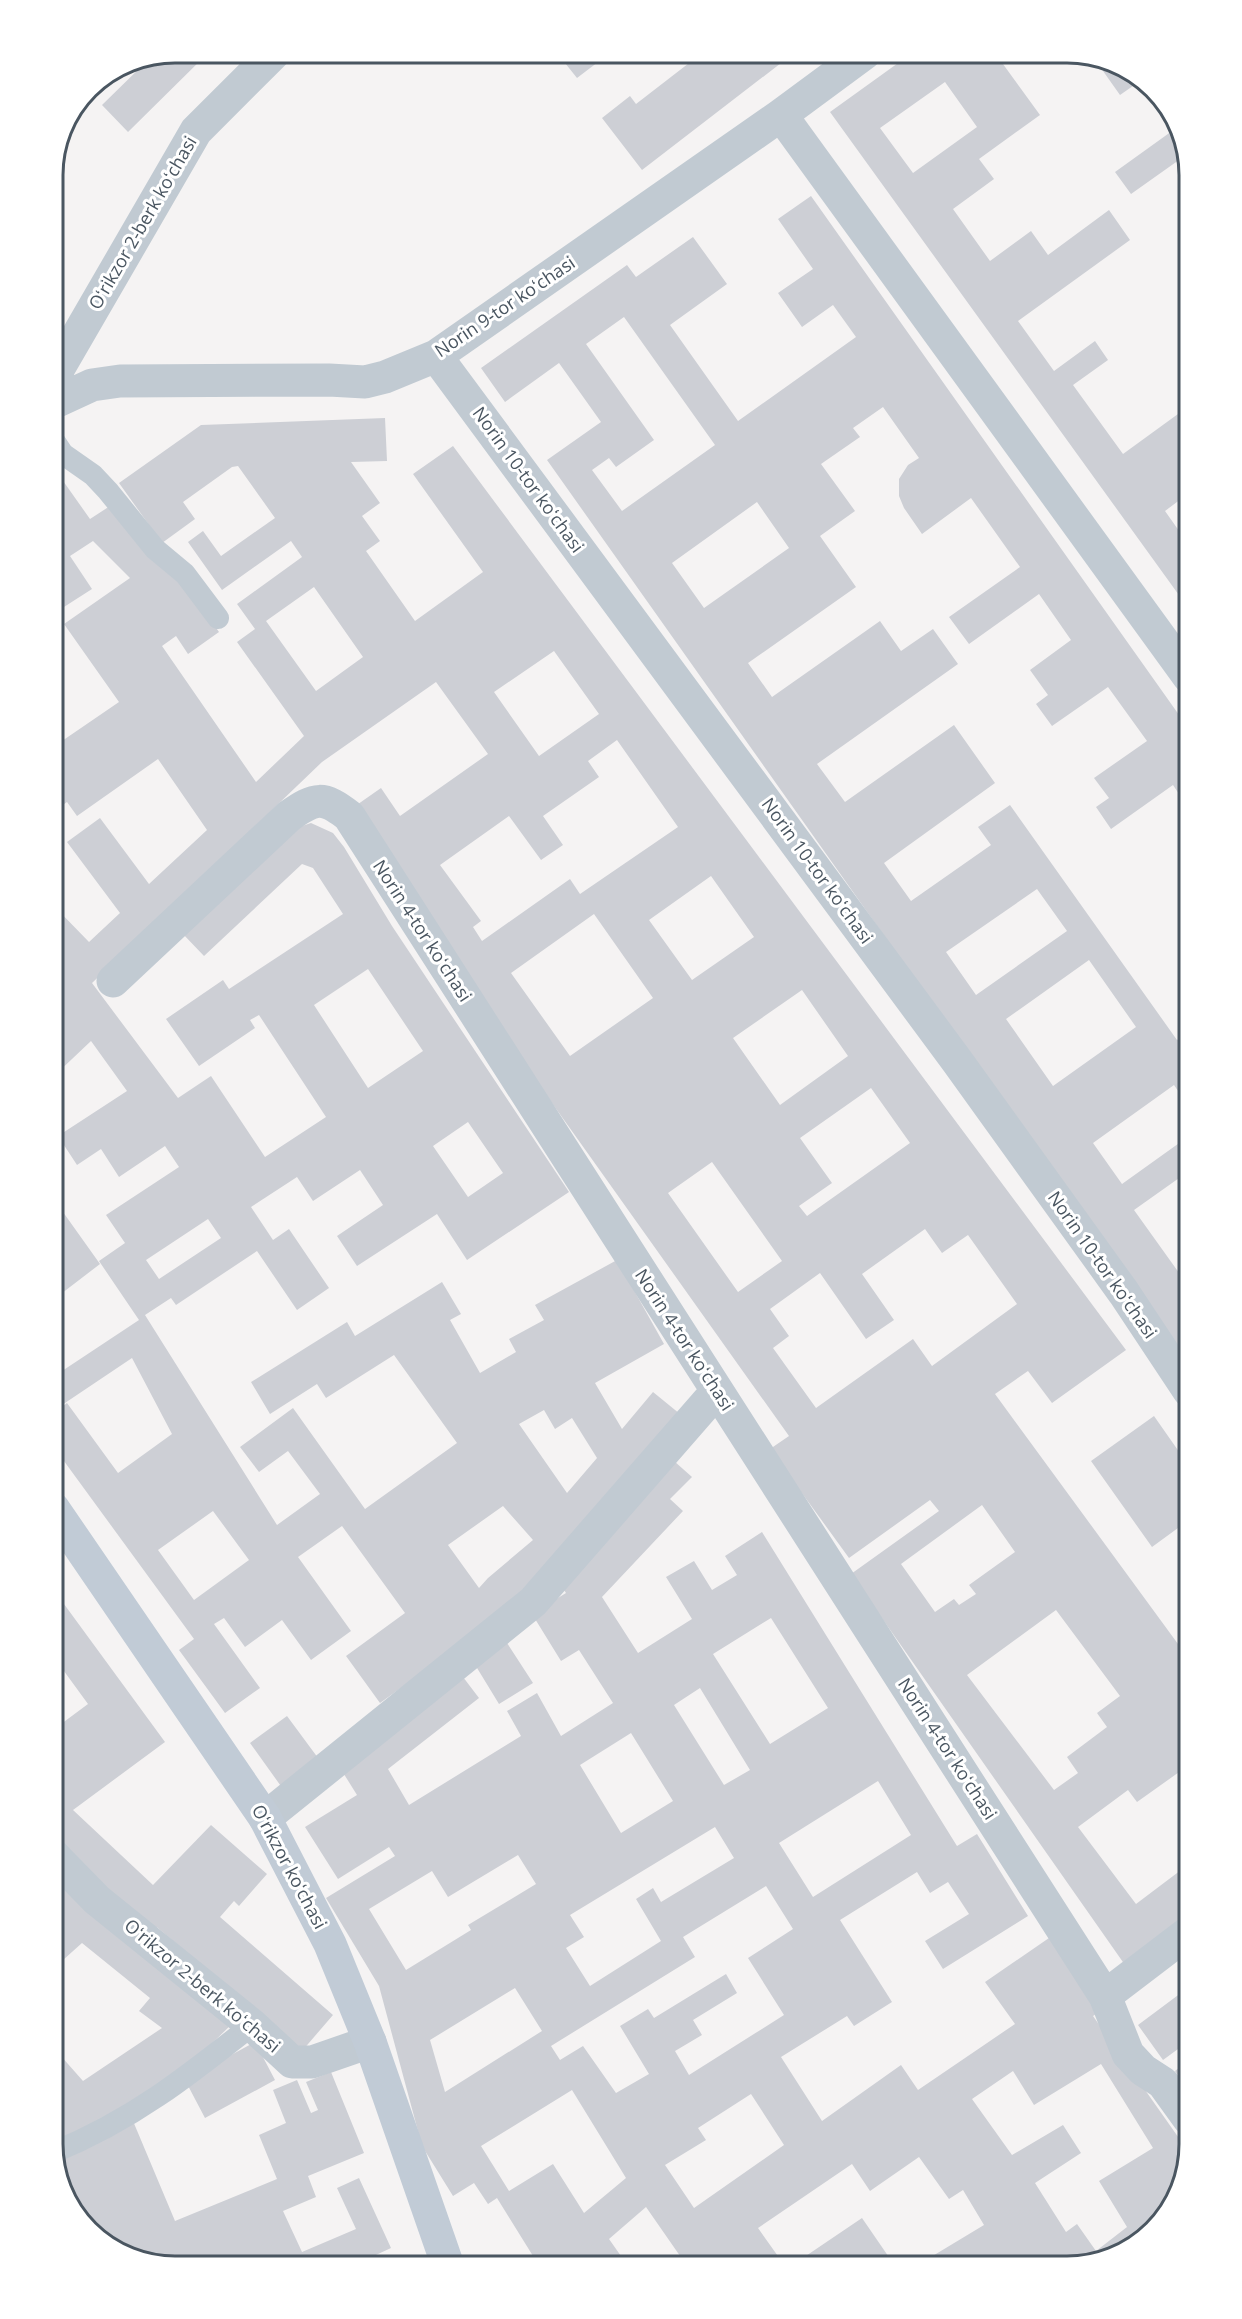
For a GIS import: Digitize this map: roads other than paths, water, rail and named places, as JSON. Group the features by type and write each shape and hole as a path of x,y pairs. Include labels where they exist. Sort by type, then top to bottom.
{"main road":[{"name":"Oʻrikzor koʻchasi","path":"63,1523 265,1818 330,1944 370,2042 445,2256"}],"street":[{"name":"Oʻrikzor 2-berk koʻchasi","path":"63,361 196,131 262,63"},
{"name":"Norin 9-tor koʻchasi","path":"63,398 92,385 120,381 329,380 365,382 385,377 436,356 781,115 851,63"},
{"path":"781,115 1179,662"},
{"name":"Norin 10-tor koʻchasi","path":"436,356 964,1071 1124,1293 1179,1376"},
{"name":"Norin 4-tor koʻchasi","path":"113,981 290,816 309,802 331,802 349,816 1105,1996 1128,2054 1143,2070 1163,2083 1179,2104"},
{"path":"265,1818 533,1602 717,1391"},
{"name":"Oʻrikzor 2-berk koʻchasi","path":"63,1866 97,1900 252,2025 292,2062 312,2062 370,2042"},
{"path":"1105,1996 1179,1940"}],"lane":[{"path":"63,454 93,475 154,549 185,573 219,618"},
{"path":"63,2148 121,2121 157,2098 252,2025"}]}
